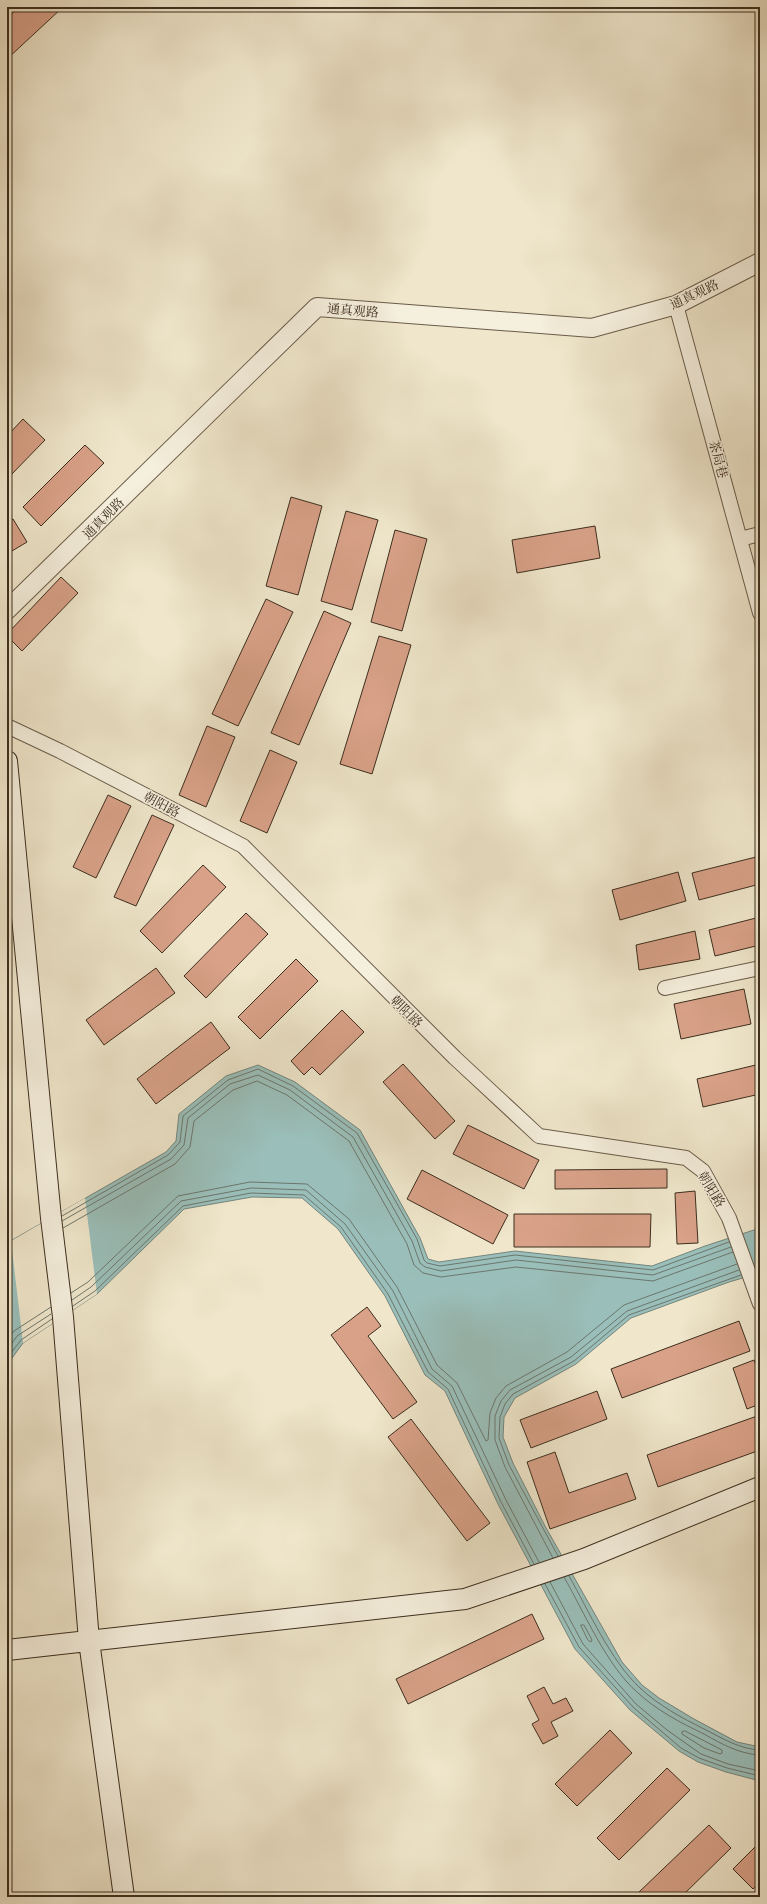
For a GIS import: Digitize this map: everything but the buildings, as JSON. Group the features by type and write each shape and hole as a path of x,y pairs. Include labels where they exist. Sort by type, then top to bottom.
{"main road":[{"path":"7,761 50,1218 63,1317 89,1641 124,1897"},
{"path":"7,1650 465,1599 584,1559 760,1487"}],"street":[{"name":"通真观路","path":"7,610 317,307 592,328 676,306 760,262"},
{"name":"茶局巷","path":"676,306 760,613"},
{"path":"740,539 760,534"},
{"name":"朝阳路","path":"7,726 60,751 243,846 455,1058 539,1136 686,1158 703,1170 729,1218 760,1304"},
{"path":"665,988 760,968"}],"water":[{"path":"258,1065 295,1082 360,1130 420,1238 428,1259 439,1262 515,1251 652,1266 705,1246 760,1228 760,1273 729,1282 631,1318 576,1364 515,1398 504,1417 503,1437 513,1463 545,1526 622,1662 642,1685 659,1698 737,1742 760,1747 760,1781 726,1772 698,1762 679,1751 630,1710 575,1649 498,1504 445,1391 425,1375 385,1296 338,1229 302,1198 252,1197 184,1209 97,1294 23,1343 7,1365 7,1243 166,1152 176,1141 179,1114 226,1076"}],"pier":[{"path":"85,1198 97,1294 23,1343 11,1241"}]}
